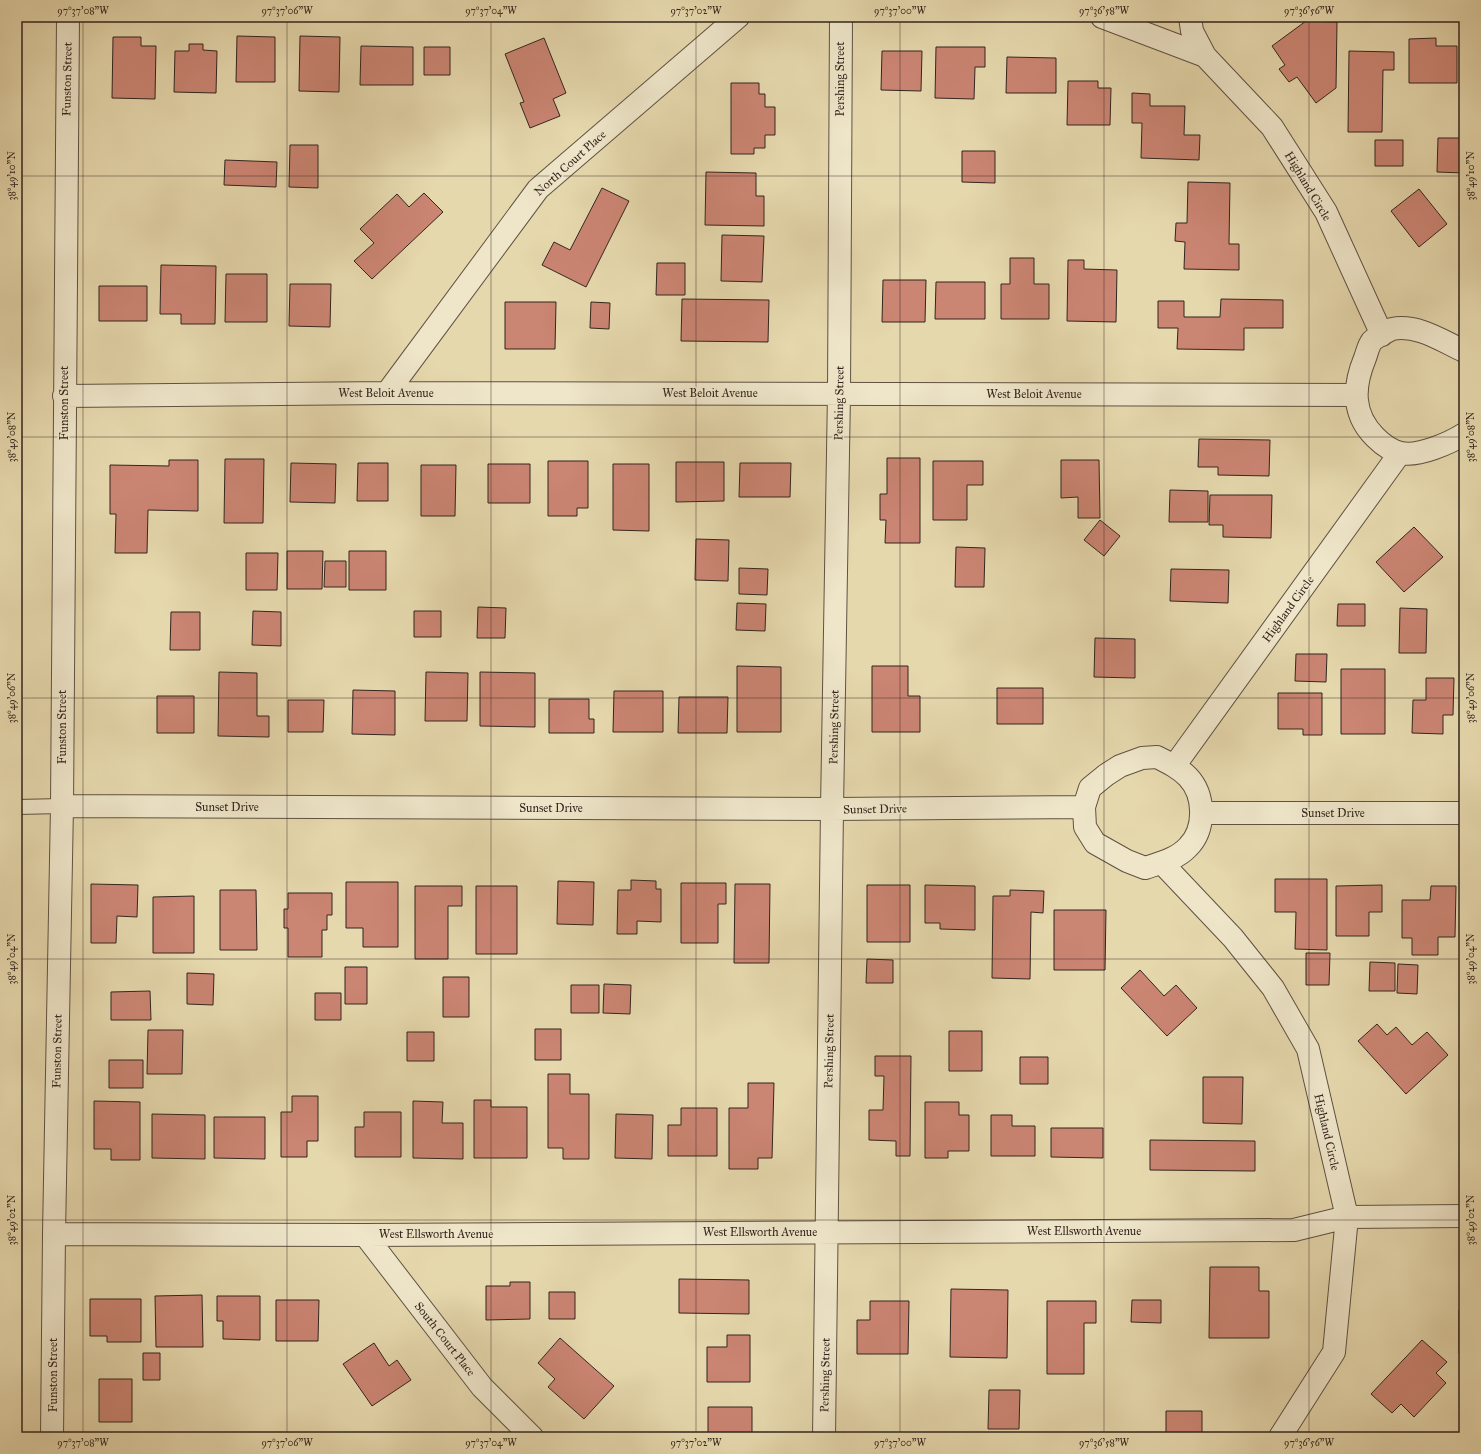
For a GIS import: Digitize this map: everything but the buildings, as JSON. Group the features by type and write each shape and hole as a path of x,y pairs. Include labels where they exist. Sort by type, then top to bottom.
{"street":[{"name":"Funston Street","path":"52,1437 54,1234 62,806 68,17"},
{"name":"North Court Place","path":"387,393 538,189 738,17"},
{"name":"Pershing Street","path":"824,1437 839,393 841,17"},
{"name":"Highland Circle","path":"1102,17 1205,56"},
{"name":"Highland Circle","path":"1190,17 1192,31 1205,56 1272,127 1326,212 1382,335"},
{"path":"1464,351 1415,329 1391,329 1372,340 1362,365 1356,386 1358,408 1366,428 1382,444 1400,453 1413,454 1454,441 1464,434"},
{"name":"West Beloit Avenue","path":"64,396 387,393 1356,395"},
{"name":"Highland Circle","path":"1175,765 1400,453"},
{"path":"1157,757 1175,765 1189,778 1198,794 1201,813 1199,832 1189,847 1177,856 1162,863 1145,868 1127,861 1095,842 1085,826 1084,807 1090,788 1120,766 1142,758 1157,757"},
{"name":"Sunset Drive","path":"62,806 832,809 1084,807"},
{"name":"Sunset Drive","path":"1201,813 1464,813"},
{"name":"Highland Circle","path":"1162,863 1233,938 1273,988 1308,1049 1347,1217 1334,1352 1280,1437"},
{"name":"West Ellsworth Avenue","path":"54,1234 365,1235 1294,1230 1347,1217 1464,1216"},
{"name":"South Court Place","path":"365,1235 482,1386 532,1437"}],"lane":[{"name":"Sunset Drive","path":"17,807 62,806"}]}
